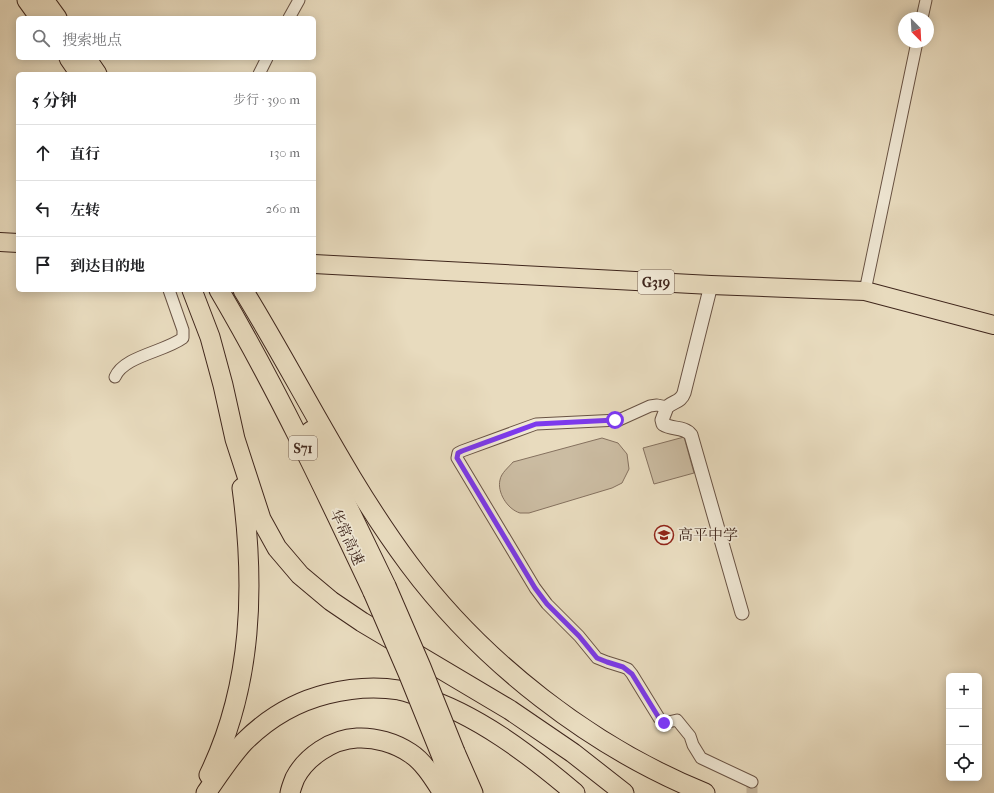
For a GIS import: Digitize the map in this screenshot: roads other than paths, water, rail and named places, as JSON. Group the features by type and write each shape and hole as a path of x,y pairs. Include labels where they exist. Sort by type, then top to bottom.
{"highway":[{"path":"21,0 32,16"},
{"path":"27,0 39,16"},
{"path":"44,0 56,16"},
{"path":"59,60 68,72"},
{"path":"70,60 79,72"},
{"path":"87,60 96,72"},
{"path":"0,242 16,243"},
{"name":"G319","path":"316,264 711,284 865,290 994,325"},
{"name":"华常高速","path":"223,292 241,300 273,389 379,589 408,673 449,755 470,793"},
{"path":"194,295 210,336 235,439 260,519 277,548 300,575 331,601 362,622 510,710 573,753 624,793"},
{"path":"241,300 327,435 366,500 409,564 437,598 482,646 526,685 584,728 642,763 706,793"},
{"path":"200,793 217,759 228,732 243,669 248,627 249,548 235,439"},
{"path":"206,793 222,769 244,742 267,722 293,706 315,697 342,690 369,688 400,690 428,698 454,709 480,723 509,742 575,793"},
{"path":"290,793 295,778 306,763 321,750 338,742 356,738 375,739 394,744 411,753 426,769 443,793"},
{"path":"449,755 473,793"},
{"name":"华常高速","path":"449,755 454,793"}],"street":[{"path":"290,16 299,0"},
{"path":"923,12 926,0"},
{"path":"865,290 916,48"},
{"path":"260,72 266,60"},
{"path":"711,284 684,393 682,398 677,402 667,407 657,405 650,406 619,420 529,426 462,451 458,453 457,458 523,568 547,604 579,636 597,658 628,670 659,718 664,723 677,720 690,736 693,745 701,758 752,782"},
{"path":"115,377 118,371 130,362 175,344 183,338 183,330 170,292"},
{"path":"667,407 662,420 663,424 688,431 692,435 742,613"}],"tunnel":[{"path":"752,782 752,793"}],"place":[{"name":"高平中学","path":"664,535"}]}
